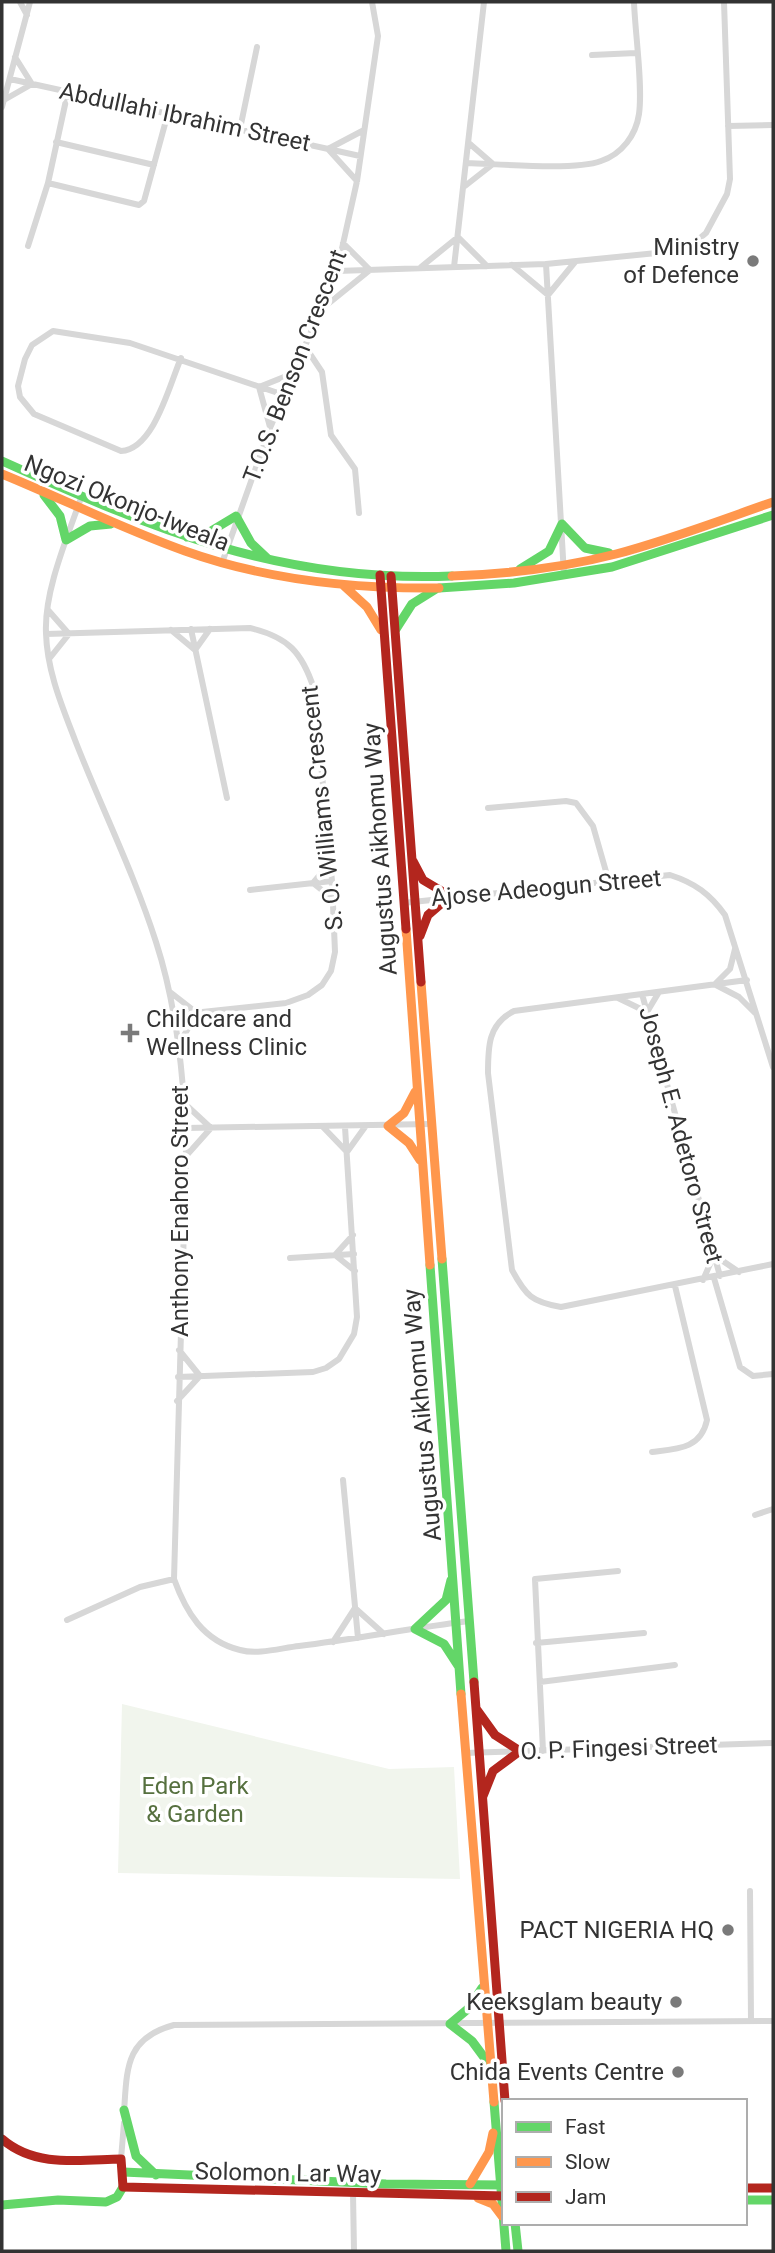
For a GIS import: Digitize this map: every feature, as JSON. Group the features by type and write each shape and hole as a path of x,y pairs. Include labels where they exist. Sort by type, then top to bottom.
{"street":[{"path":"20,2 27,15"},
{"path":"3,103 30,2"},
{"name":"T.O.S. Benson Crescent","path":"222,563 236,516 270,428 337,271 357,181 378,36 372,2"},
{"path":"454,267 468,163 484,2"},
{"path":"468,163 581,165 600,162 617,153 635,131 639,112 634,2"},
{"path":"337,271 575,262 663,255 693,244 717,217 727,194 730,178 724,2"},
{"path":"240,129 257,47"},
{"path":"592,55 636,53"},
{"path":"3,103 32,84 15,57"},
{"name":"Abdullahi Ibrahim Street","path":"10,79 360,156"},
{"path":"29,246 68,91"},
{"path":"47,183 139,205 144,201 168,113"},
{"path":"728,126 773,125"},
{"path":"357,181 328,149 364,130"},
{"path":"56,142 154,165"},
{"path":"470,144 493,164"},
{"path":"465,186 493,164"},
{"path":"458,237 486,266"},
{"path":"420,268 458,237"},
{"path":"343,243 370,270"},
{"path":"548,295 575,262"},
{"path":"546,264 564,570"},
{"path":"512,265 548,295"},
{"path":"321,309 370,270"},
{"path":"181,358 152,428 144,441 130,450 121,450 34,414 20,397 18,386 32,345 53,331 130,343 181,358 284,395"},
{"path":"306,348 322,372 331,435 356,474 359,513"},
{"path":"259,387 294,373"},
{"path":"259,387 270,428"},
{"name":"Ngozi Okonjo-Iweala","path":"2,461 182,537 225,550 271,561 391,576 564,570 773,502"},
{"name":"Ngozi Okonjo-Iweala","path":"2,474 178,549 222,563 257,572 381,588 439,587 625,563 773,515"},
{"path":"31,485 55,507 66,540 90,526 118,524"},
{"name":"Anthony Enahoro Street","path":"82,495 66,540 48,610 46,634 49,659 64,712 156,941 174,1015 184,1103 186,1156 174,1579 183,1602 196,1623 209,1636 229,1646 255,1652 469,1620"},
{"path":"182,537 206,534 236,516 251,543 271,561"},
{"path":"562,524 585,548 615,554"},
{"path":"512,573 549,551 562,524"},
{"name":"Augustus Aikhomu Way","path":"380,575 458,1622 465,1753 502,2196"},
{"name":"Augustus Aikhomu Way","path":"391,576 505,2099"},
{"path":"341,584 367,607 384,637"},
{"path":"395,634 406,610 418,598 439,587"},
{"path":"48,610 69,634 49,659"},
{"name":"S. O. Williams Crescent","path":"46,634 250,628 274,634 293,648 306,666 314,689 332,881 335,951 331,971 322,985 308,995 286,1003 174,1015"},
{"path":"191,629 227,798"},
{"path":"195,650 210,629"},
{"path":"171,630 195,650"},
{"path":"488,808 566,801 576,803 593,826 609,882"},
{"path":"411,856 423,880 450,896 428,915 418,947"},
{"path":"313,883 330,863"},
{"name":"Ajose Adeogun Street","path":"403,903 670,875 686,880 710,894 725,915 773,1067"},
{"path":"250,890 332,881"},
{"path":"313,883 333,899"},
{"path":"714,985 730,969 736,947"},
{"path":"747,980 514,1012 505,1016 493,1030 488,1048 488,1073 512,1270 522,1289 538,1303 561,1307 773,1264"},
{"path":"714,985 739,997 759,1017"},
{"path":"170,992 197,1013 178,1046"},
{"path":"616,997 647,1012 659,992"},
{"name":"Joseph E. Adetoro Street","path":"642,994 714,1255 740,1367 753,1376 773,1374"},
{"path":"388,1126 410,1105 417,1083"},
{"path":"184,1103 211,1128"},
{"path":"185,1128 431,1124"},
{"path":"388,1126 409,1143 423,1168"},
{"path":"323,1127 346,1152"},
{"path":"178,1377 313,1372 340,1359 354,1334 357,1317 345,1127"},
{"path":"346,1152 365,1127"},
{"path":"186,1156 211,1128"},
{"path":"335,1255 353,1235"},
{"path":"290,1258 355,1254"},
{"path":"335,1255 355,1271"},
{"path":"703,1280 714,1255 739,1272"},
{"path":"652,1452 692,1445 702,1434 707,1420 675,1286"},
{"path":"179,1350 200,1376"},
{"path":"177,1401 200,1376"},
{"path":"343,1480 358,1638"},
{"path":"755,1515 773,1509"},
{"path":"454,1567 446,1600 415,1629 444,1644 461,1671"},
{"path":"543,1751 535,1579 618,1571"},
{"path":"67,1620 140,1587 174,1579"},
{"path":"355,1608 384,1634"},
{"path":"332,1642 355,1608"},
{"path":"536,1643 644,1633"},
{"path":"540,1682 676,1665"},
{"path":"474,1703 487,1728 500,1741 520,1751 494,1771 481,1803"},
{"name":"O. P. Fingesi Street","path":"465,1753 773,1742"},
{"path":"750,1891 751,2021"},
{"path":"450,2024 475,2002 483,1984"},
{"path":"128,2188 121,2159 130,2058 143,2039 156,2029 174,2025 773,2021"},
{"path":"450,2024 472,2041 490,2066"},
{"path":"124,2110 136,2155 151,2173 158,2175"},
{"path":"470,2184 489,2152 494,2118"},
{"path":"2,2139 15,2151 29,2155 121,2159"},
{"name":"Solomon Lar Way","path":"123,2172 502,2185"},
{"path":"128,2188 134,2174"},
{"name":"Solomon Lar Way","path":"2,2205 78,2200 106,2202 128,2188 502,2196"},
{"path":"747,2188 773,2188"},
{"path":"353,2193 354,2251"},
{"path":"469,2195 492,2204 502,2216"},
{"path":"747,2200 773,2200"},
{"name":"Augustus Aikhomu Way","path":"504,2225 506,2251"},
{"path":"516,2225 518,2251"}],"green space":[{"name":"Eden Park & Garden","path":"122,1704 389,1769 454,1767 460,1879 118,1873"}],"traffic: fast":[{"path":"2,461 112,509 166,529 274,561 331,571 390,576 452,576"},
{"path":"44,495 60,516 66,540 90,526 111,524"},
{"path":"439,588 514,583 612,567 773,515"},
{"path":"187,537 206,534 236,516 251,543 268,559"},
{"path":"562,524 585,548 609,553"},
{"path":"520,569 549,551 562,524"},
{"path":"396,629 412,604 436,589"},
{"path":"442,1259 474,1682"},
{"path":"430,1265 461,1694"},
{"path":"451,1580 446,1600 415,1629 444,1644 459,1667"},
{"path":"482,1988 469,2008 450,2024 472,2041 489,2064"},
{"path":"494,2102 502,2201"},
{"path":"124,2110 136,2156 156,2175"},
{"path":"123,2172 386,2184 502,2185"},
{"path":"2,2205 58,2200 106,2202 117,2197 123,2187"},
{"path":"747,2200 773,2200"},
{"path":"504,2225 506,2251"},
{"path":"515,2225 518,2251"}],"traffic: slow":[{"path":"2,474 116,524 216,561 310,581 374,587 439,588"},
{"path":"452,576 493,574 596,559 656,542 773,502"},
{"path":"343,585 367,607 381,630"},
{"path":"406,929 430,1265"},
{"path":"421,982 442,1259"},
{"path":"415,1092 404,1113 388,1126 409,1143 420,1160"},
{"path":"461,1694 494,2102"},
{"path":"470,2184 489,2152 493,2133"},
{"path":"478,2198 493,2204 502,2216"}],"traffic: jam":[{"path":"380,575 406,929"},
{"path":"391,576 421,982"},
{"path":"413,861 423,880 450,896 428,915 420,936"},
{"path":"474,1682 505,2099"},
{"path":"477,1710 495,1735 520,1751"},
{"path":"483,1796 493,1771 520,1751"},
{"path":"2,2139 15,2148 43,2158 74,2161 121,2159 123,2187"},
{"path":"123,2187 502,2196"},
{"path":"747,2188 773,2188"}],"place":[{"name":"Ministry of Defence","path":"753,261"},
{"name":"Childcare and Wellness Clinic","path":"130,1033"},
{"name":"PACT NIGERIA HQ","path":"728,1930"},
{"name":"Keeksglam beauty","path":"676,2002"},
{"name":"Chida Events Centre","path":"678,2072"}]}
